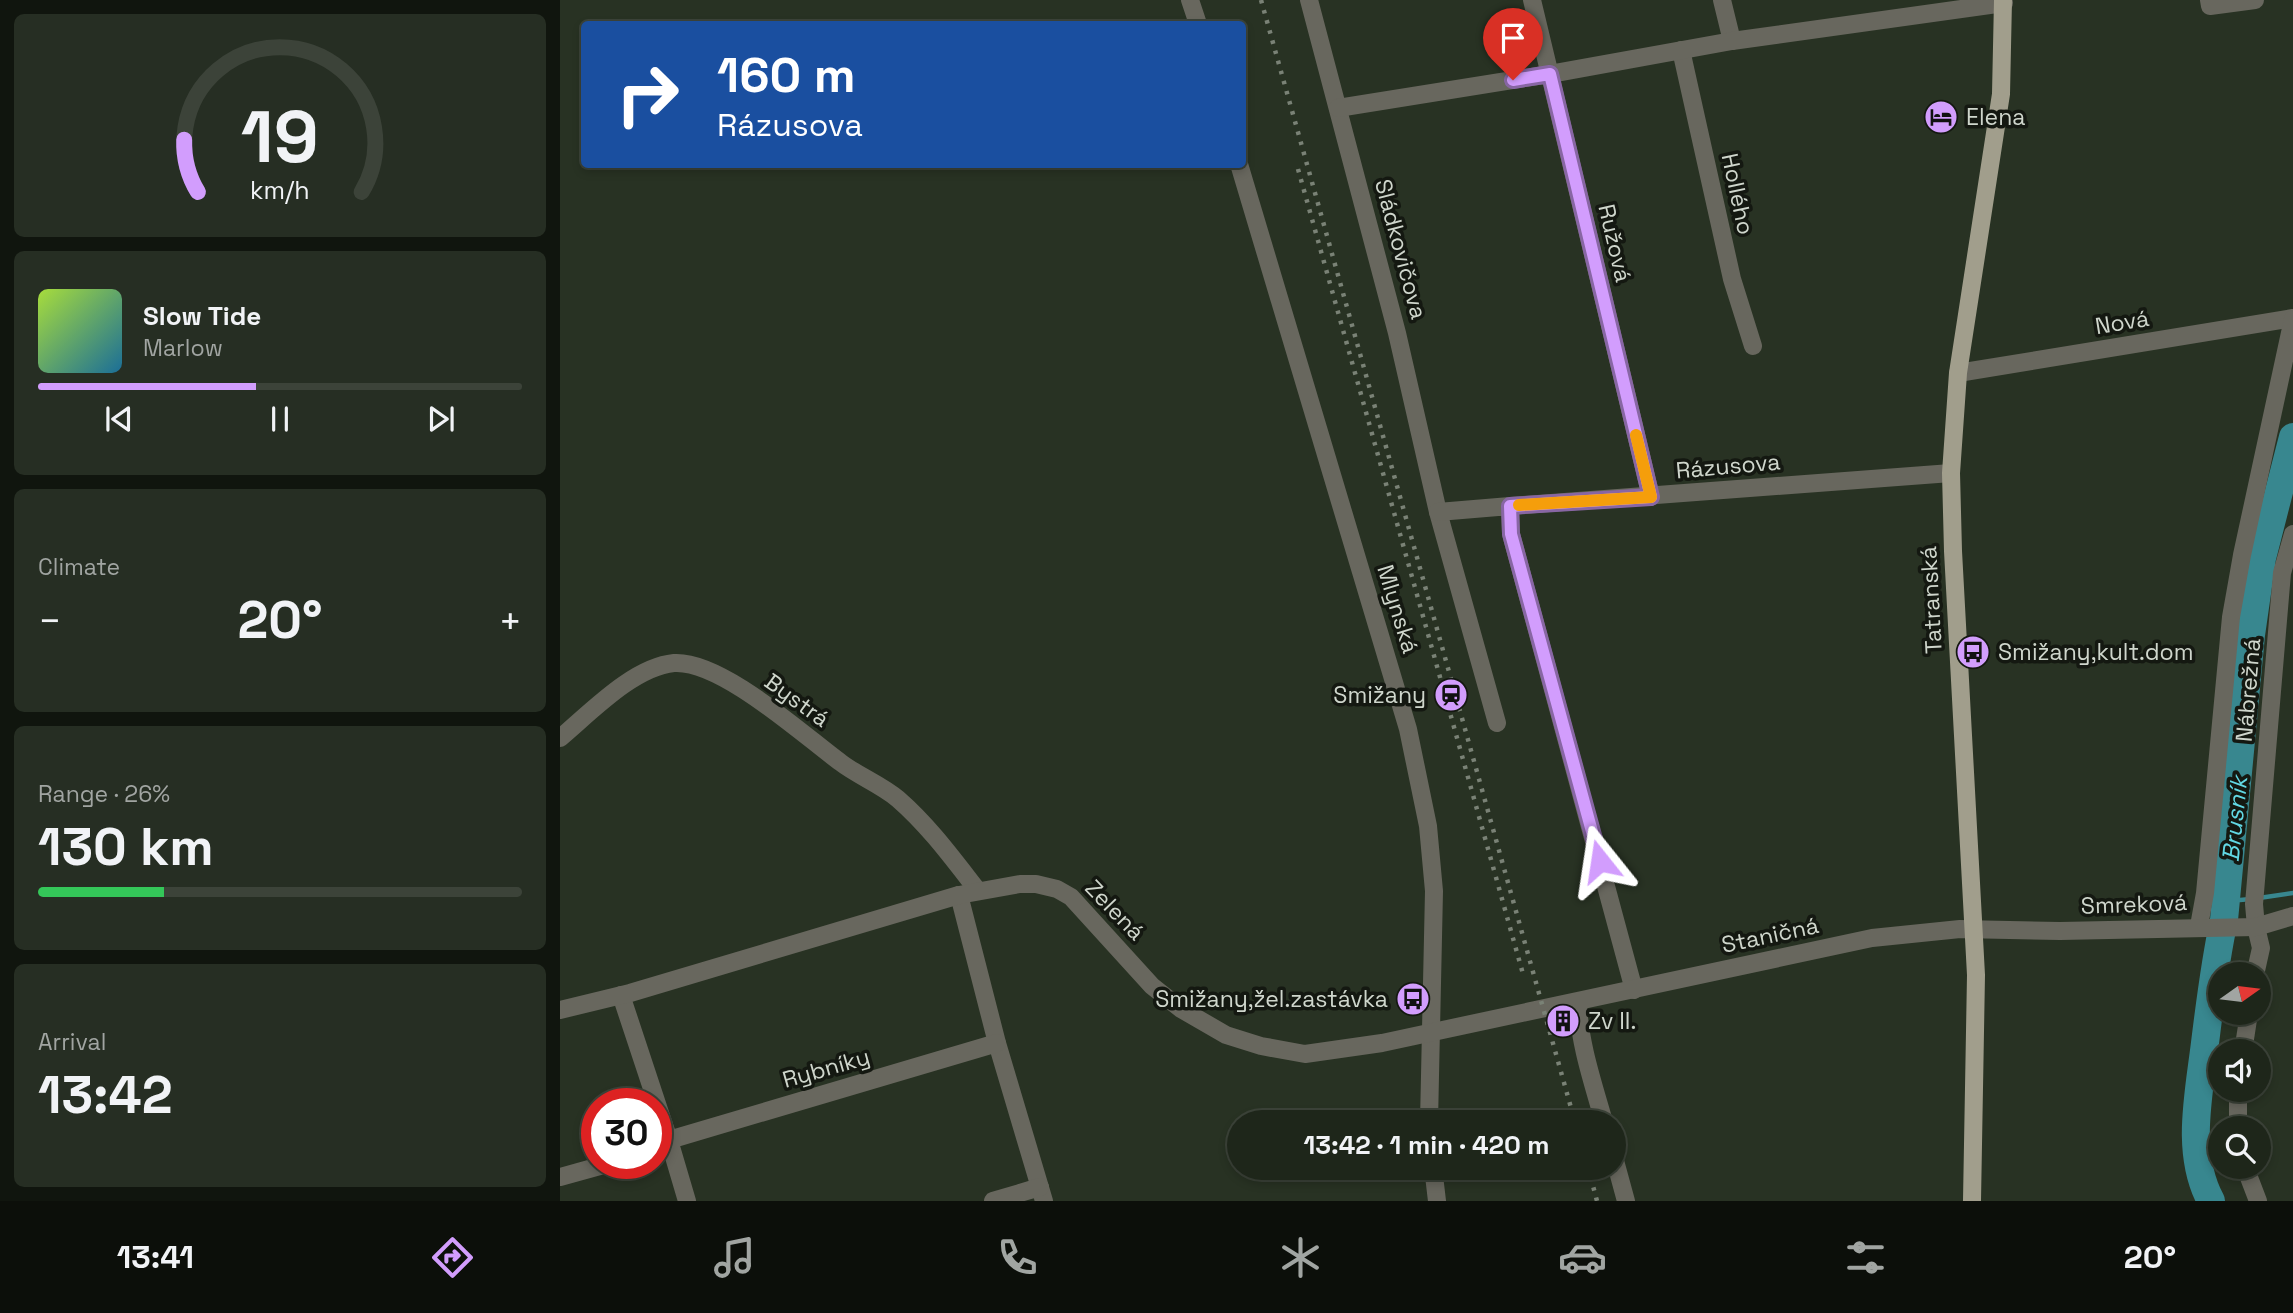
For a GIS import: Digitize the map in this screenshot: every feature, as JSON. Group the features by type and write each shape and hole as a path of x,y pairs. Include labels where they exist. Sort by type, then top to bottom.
{"main road":[{"name":"Tatranská","path":"1972,1201 1976,975 1951,473 1958,373 2001,94 2003,1"}],"street":[{"path":"1191,0 1197,21"},
{"name":"Sládkovičova","path":"1309,0 1397,332 1438,512 1497,723"},
{"name":"Ružová","path":"1532,0 1651,497"},
{"path":"1722,0 1732,41"},
{"path":"2209,0 2210,6 2255,0"},
{"path":"1338,108 1732,41 2003,1"},
{"name":"Hollého","path":"1681,50 1732,279 1753,346"},
{"name":"Mlynská","path":"1241,168 1415,756 1428,827 1433,881 1429,1110"},
{"path":"2205,926 2205,893 2231,617 2293,318"},
{"name":"Nová","path":"1958,373 2293,318"},
{"name":"Rázusova","path":"1438,512 1951,473"},
{"path":"1510,506 1511,534 1634,990"},
{"name":"Nábrežná","path":"2258,962 2261,948 2256,927 2255,898 2282,573 2293,534"},
{"name":"Bystrá","path":"560,738 642,673 674,663 705,668 733,684 805,734 842,764 896,798 947,852 978,891"},
{"name":"Zelená","path":"560,1010 621,995 958,895 1037,884 1063,892 1079,903 1153,986 1181,1009 1241,1041 1306,1054 1382,1043 1533,1010 1578,1003"},
{"path":"958,895 997,1043 1042,1194 993,1201"},
{"name":"Smreková","path":"1974,930 2256,927 2293,916"},
{"name":"Staničná","path":"1578,1003 1872,938 1974,930"},
{"path":"621,995 647,1088"},
{"path":"1578,1003 1578,1020 1601,1110"},
{"name":"Rybníky","path":"672,1142 997,1043"},
{"path":"672,1166 687,1201"},
{"path":"560,1177 581,1171"},
{"path":"2250,1179 2258,1201"},
{"path":"1435,1180 1437,1201"},
{"path":"1620,1180 1626,1201"}],"waterway":[{"name":"Brusník","path":"2211,1201 2198,1163 2197,1103 2224,920 2251,635 2262,558 2293,437"},
{"path":"2259,898 2293,893"},
{"path":"2226,894 2240,900 2251,899"}],"railway":[{"path":"1261,0 1572,1110"},
{"path":"1298,169 1523,974"},
{"path":"1591,1180 1597,1201"}],"slow traffic":[{"path":"1519,505 1651,497 1636,435"}],"place":[{"name":"Elena","path":"1941,117"},
{"name":"Smižany,kult.dom","path":"1973,652"},
{"name":"Smižany","path":"1451,695"},
{"name":"Smižany,žel.zastávka","path":"1413,999"},
{"name":"Zv II.","path":"1563,1021"}],"route":[{"path":"1513,80 1550,74 1651,497 1510,506 1511,534 1600,861"}]}
